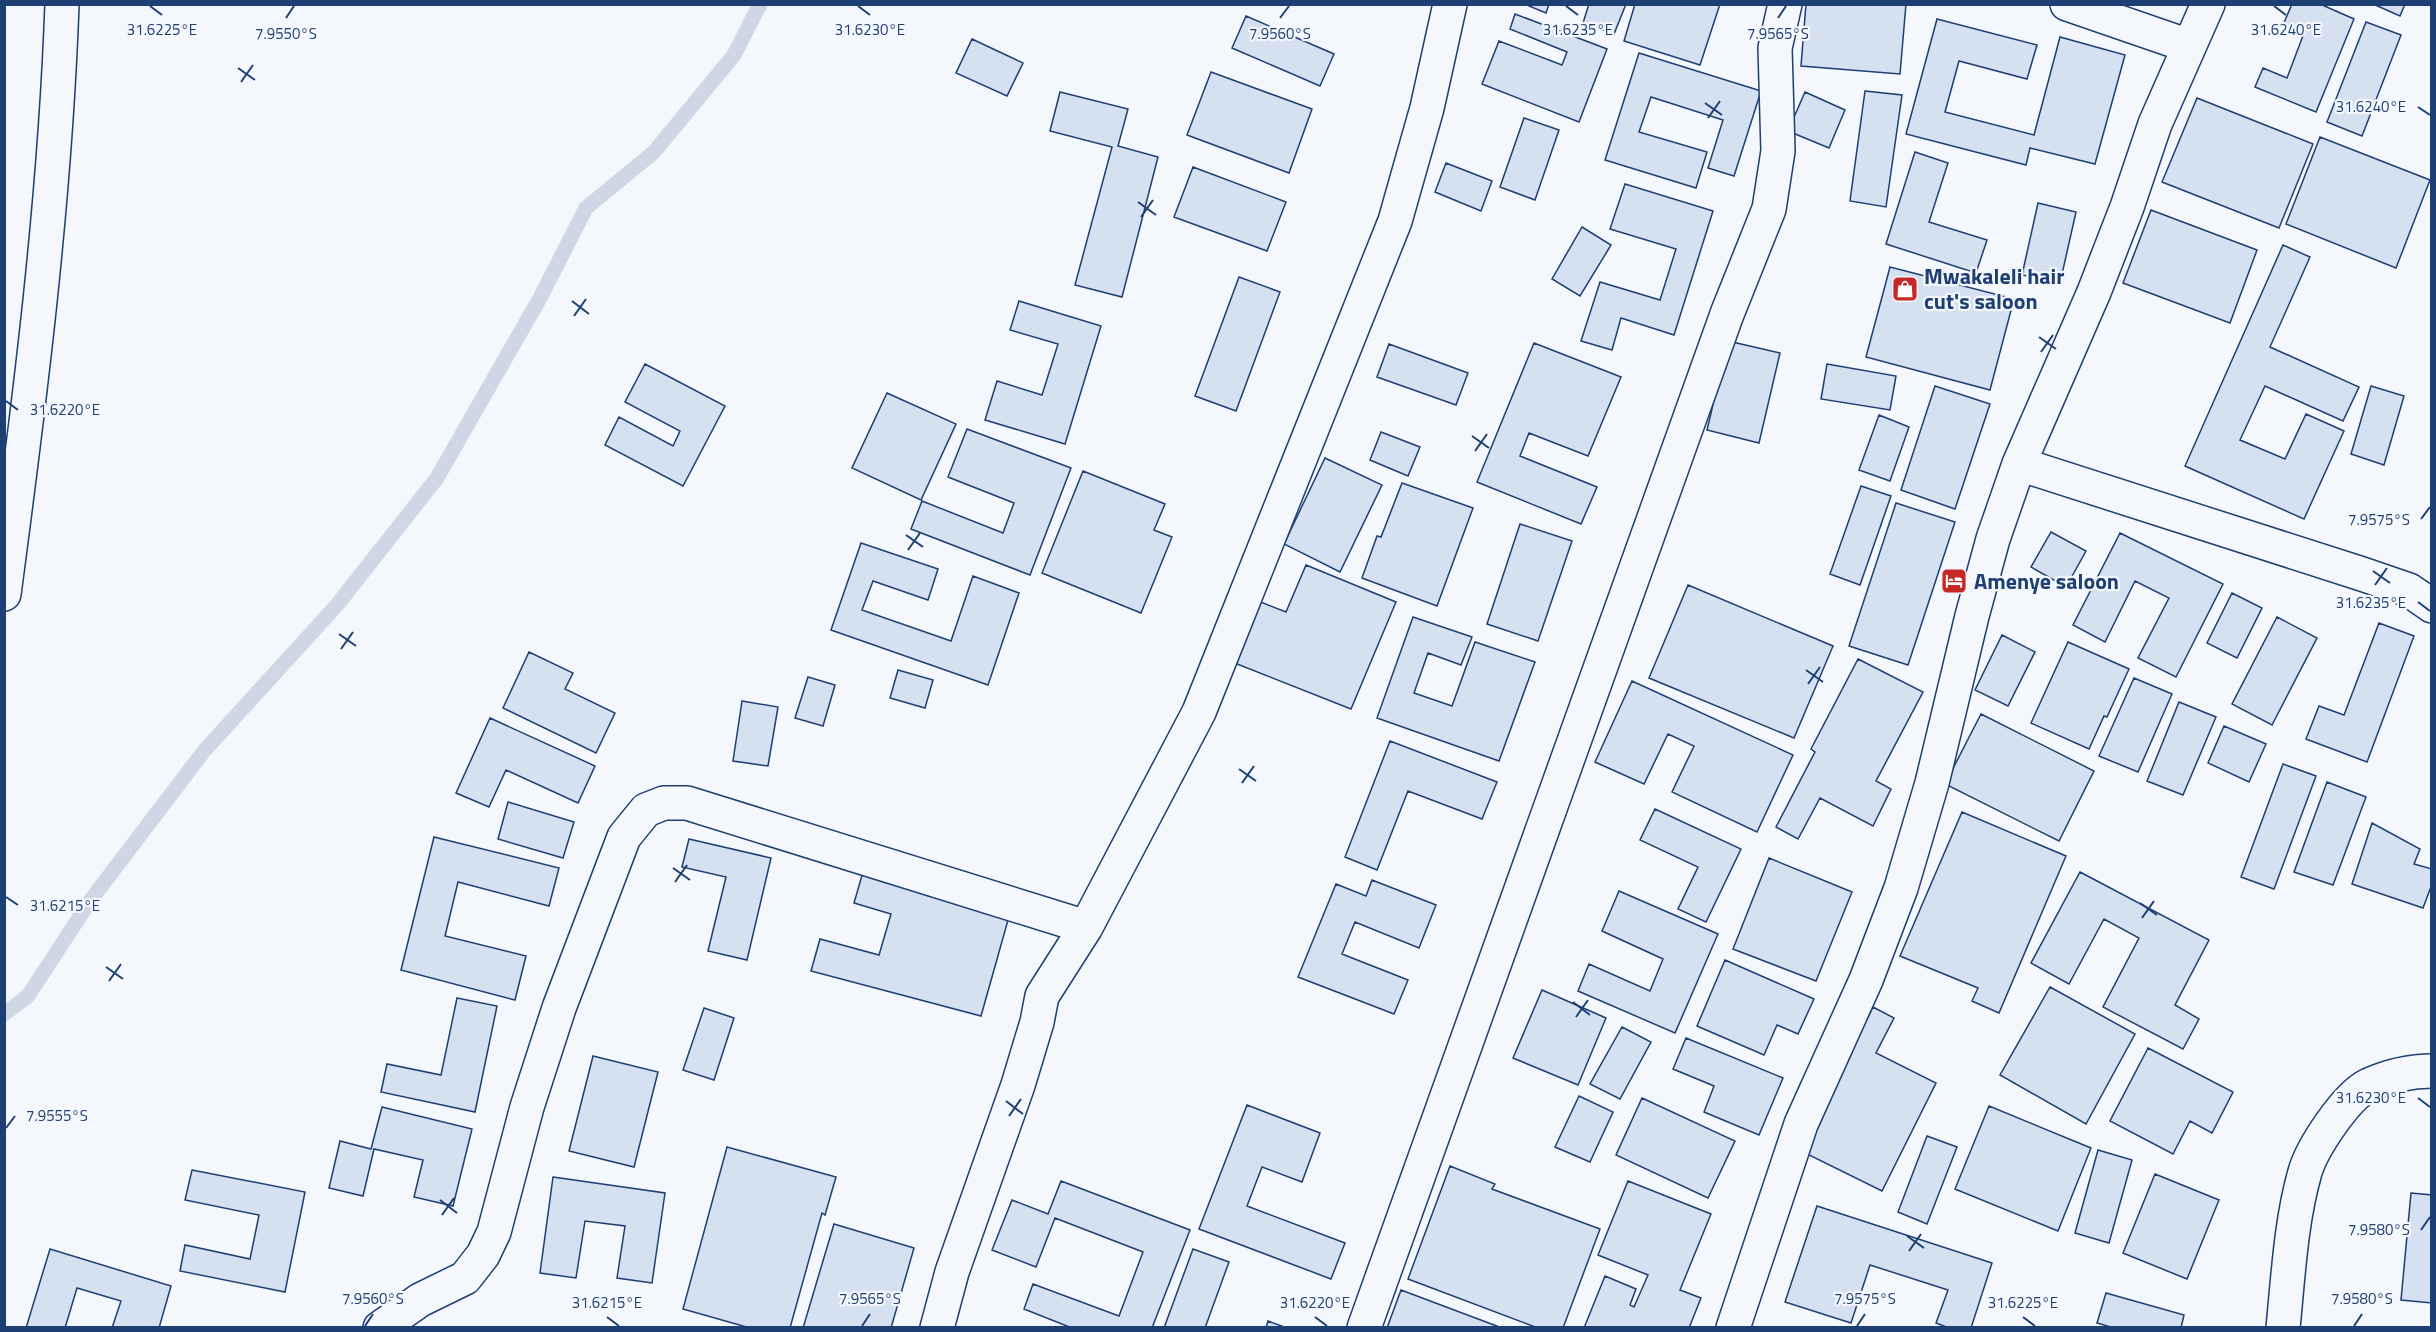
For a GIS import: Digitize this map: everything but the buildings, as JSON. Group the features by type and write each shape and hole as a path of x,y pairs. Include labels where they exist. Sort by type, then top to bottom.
{"street":[{"path":"4,594 35,364 59,79 62,4"},
{"path":"937,1328 952,1272 1018,1085 1037,1022 1042,996 1086,927 1199,712 1390,232 1426,108 1450,4"},
{"path":"1364,1328 1727,314 1769,209 1778,151 1775,48 1785,4"},
{"path":"2067,4 2189,46"},
{"path":"1733,1328 1801,1124 1866,980 1901,888 1932,783 1993,539 2019,464 2094,292 2127,207 2155,124 2208,4"},
{"path":"2019,464 2409,590 2432,606"},
{"path":"381,1328 420,1300 465,1278 483,1255 494,1232 527,1107 559,1008 624,837 646,810 664,803 687,803 1086,927"},
{"path":"2283,1328 2292,1240 2305,1171 2330,1121 2367,1086 2412,1071 2432,1071"}],"waterway":[{"path":"4,1014 28,996 90,901 204,751 337,605 437,478 540,298 586,208 654,152 734,55 760,4"}],"place":[{"name":"Mwakaleli hair cut's saloon","path":"1905,289"},
{"name":"Amenye saloon","path":"1954,581"}]}
